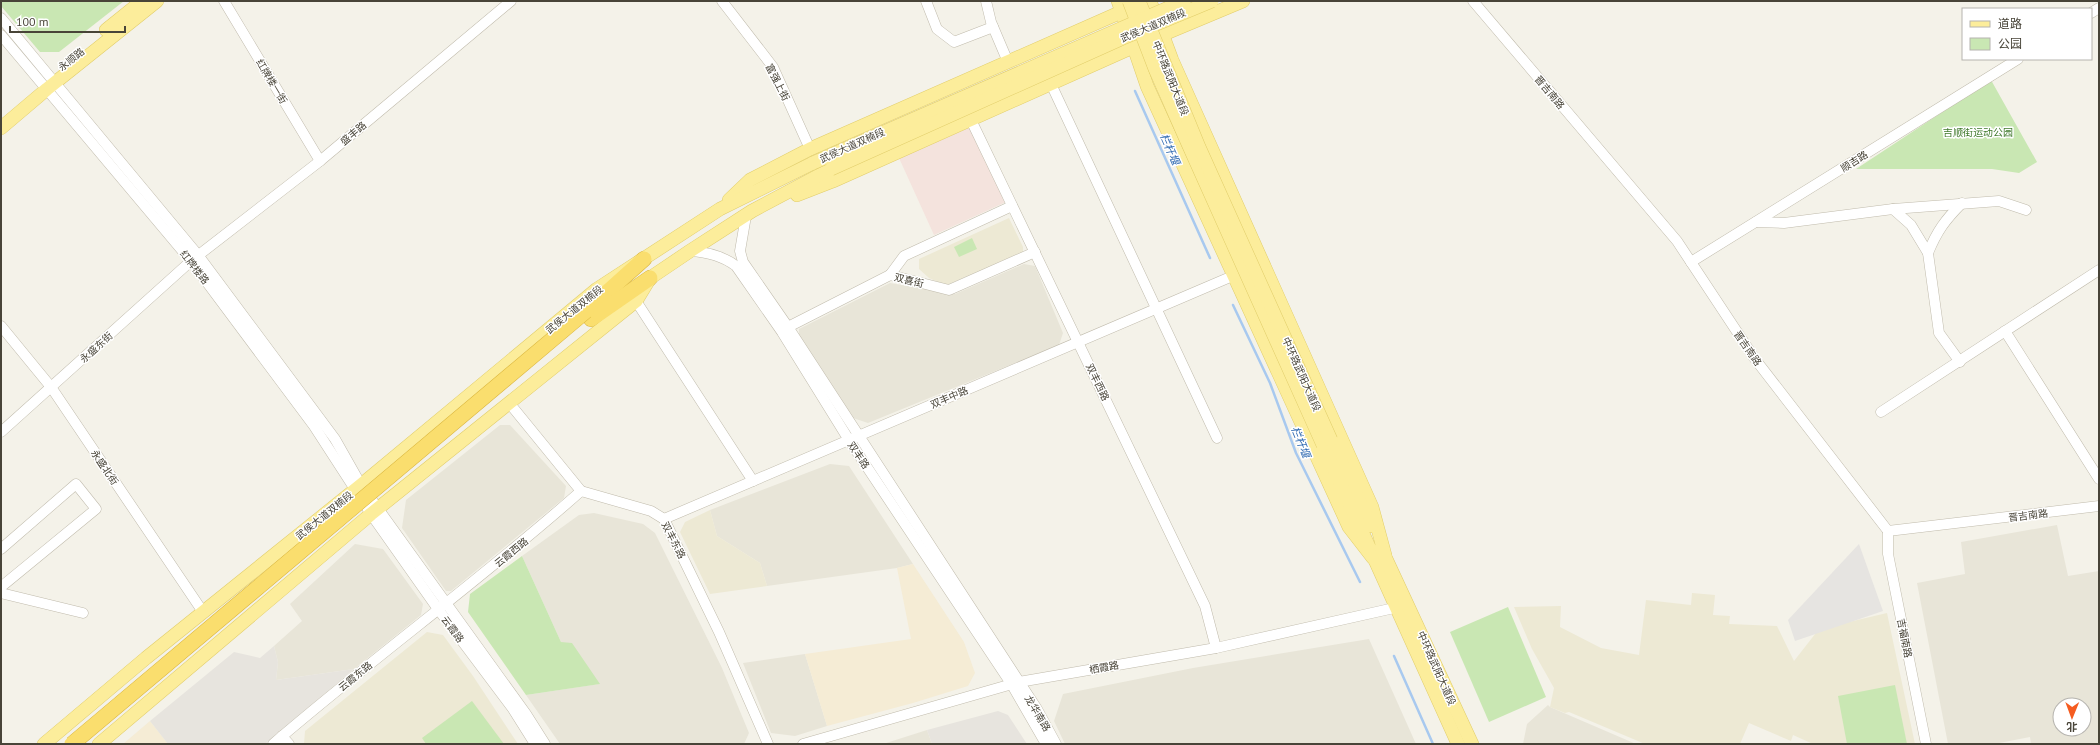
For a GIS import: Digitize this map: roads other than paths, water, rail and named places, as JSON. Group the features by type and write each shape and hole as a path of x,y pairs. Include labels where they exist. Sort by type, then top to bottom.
{"highway":[{"path":"86,744 589,315 644,259"},
{"path":"72,744 589,315 650,278"}],"main road":[{"name":"永顺路","path":"1,117 48,83 142,1"},
{"path":"1,128 48,83 157,1"},
{"name":"中环路武阳大道段","path":"1129,1 1155,69 1185,137 1402,606 1472,744"},
{"name":"中环路武阳大道段","path":"1139,1 1199,147 1327,442"},
{"path":"720,209 750,180 810,149 1008,62 1120,6 1148,1 1172,60 1372,507 1379,556"},
{"name":"武侯大道双楠段","path":"44,744 597,289 720,209 813,162 1184,1"},
{"name":"武侯大道双楠段","path":"99,744 374,511 510,404 636,301 650,278 690,251 749,214 831,169 1123,38 1212,1"},
{"path":"749,214 833,181 1162,34 1243,1"},
{"path":"1120,6 1147,86 1349,527 1379,556"},
{"name":"中环路武阳大道段","path":"1402,606 1458,744"}],"street":[{"name":"红牌楼一街","path":"224,1 320,161"},
{"name":"盛丰路","path":"195,258 320,161 511,1"},
{"name":"富强上街","path":"722,1 773,66 810,149"},
{"path":"926,1 936,29 954,42 993,27"},
{"path":"986,1 993,27 1008,62"},
{"name":"晋吉南路","path":"1473,1 1676,241 1755,359 1888,531 2099,506"},
{"name":"红牌楼路","path":"1,18 48,83"},
{"name":"红牌楼路","path":"1,34 48,83 195,258 335,439 358,487 374,511"},
{"name":"顺吉路","path":"1691,262 2016,60"},
{"path":"1051,84 1217,438"},
{"name":"双丰西路","path":"971,120 1205,606 1216,648"},
{"path":"1756,222 1784,223 1893,209 1962,203 1999,202 2026,210"},
{"path":"1928,253 1936,232 1962,203"},
{"path":"890,275 904,256 1012,206"},
{"path":"1893,209 1912,225 1928,253 1939,333 1960,362"},
{"name":"双丰路","path":"749,214 740,251 743,262 788,328 854,438"},
{"name":"双丰路","path":"690,251 719,257 736,266 854,438 1016,683"},
{"name":"双喜街","path":"788,328 890,275 949,290 1035,252"},
{"name":"永盛东街","path":"1,432 195,258"},
{"path":"1881,412 1960,362 2099,270"},
{"name":"双丰中路","path":"664,519 1234,275"},
{"path":"636,301 753,481"},
{"name":"永盛北街","path":"1,326 51,387 203,612"},
{"path":"2005,331 2099,480"},
{"path":"510,404 581,491"},
{"path":"1,549 76,484 96,509 1,587"},
{"name":"双丰东路","path":"581,491 651,511 664,519 719,632 768,744"},
{"name":"云霞西路","path":"441,606 520,545 581,491"},
{"name":"云霞路","path":"374,511 513,709 535,744"},
{"name":"吉福南路","path":"1888,531 1888,554 1926,744"},
{"path":"1,593 83,613"},
{"path":"441,606 526,714 545,744"},
{"name":"云霞东路","path":"273,744 286,740 441,606"},
{"name":"栖霞路","path":"803,744 1016,683 1216,648 1402,606"},
{"name":"龙华南路","path":"1016,683 1046,744"},
{"name":"龙华南路","path":"1016,683 1037,709 1056,744"}],"waterway":[{"name":"栏杆堰","path":"1135,91 1210,258"},
{"name":"栏杆堰","path":"1233,305 1270,383 1296,453 1360,582"},
{"name":"栏杆堰","path":"1394,656 1433,744"}],"park label":[{"name":"吉顺街运动公园","path":"1978,132"}]}
